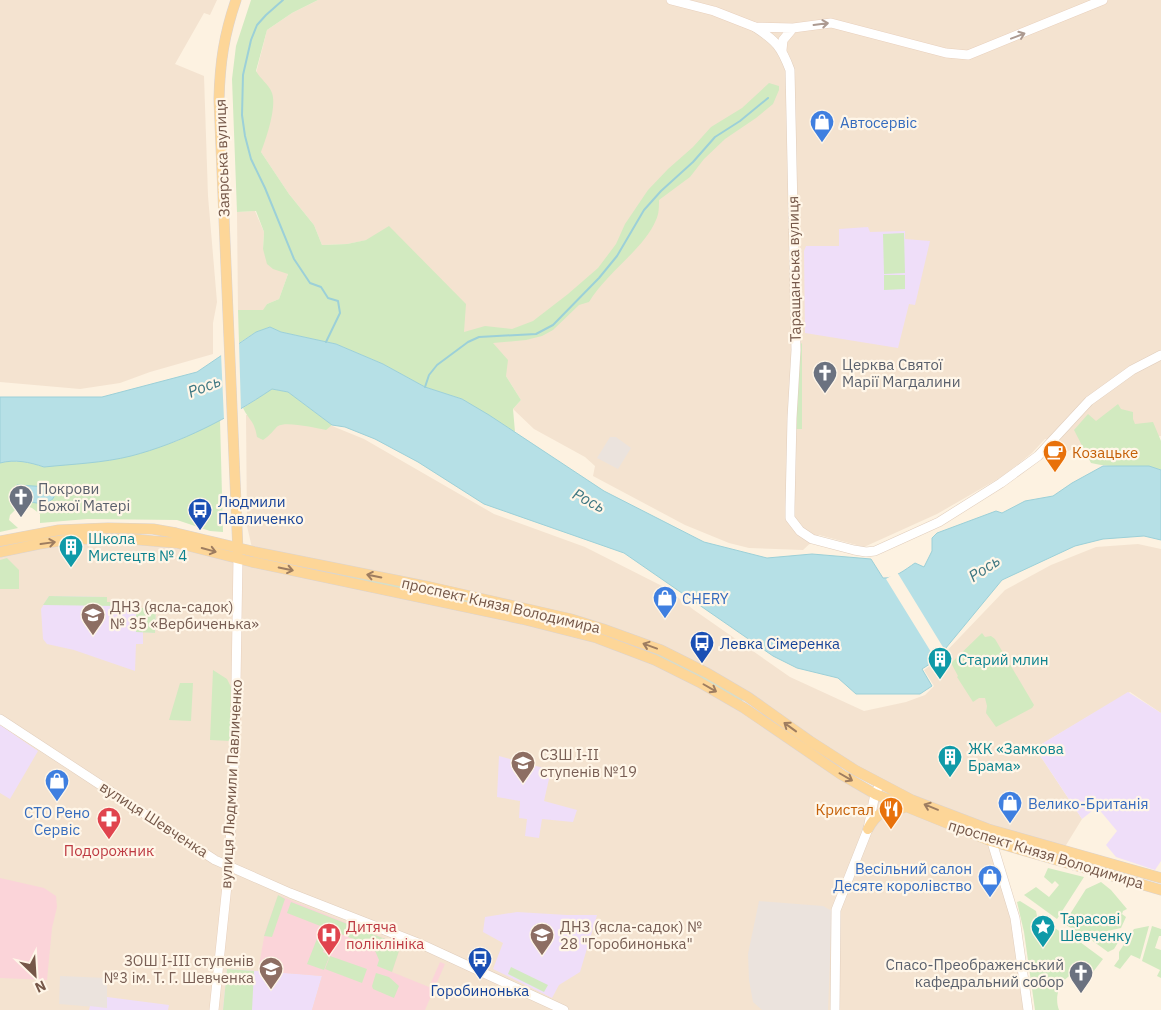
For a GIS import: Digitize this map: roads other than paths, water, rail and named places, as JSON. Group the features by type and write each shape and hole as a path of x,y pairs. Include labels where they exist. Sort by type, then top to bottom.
{"main road":[{"name":"Заярська вулиця","path":"236,0 226,29 222,51 219,92 238,553"},
{"name":"проспект Князя Володимира","path":"0,541 60,530 153,529 176,533 238,553 597,638 655,660 699,682 744,708 842,775 875,794 991,840 1057,861 1161,890"},
{"name":"проспект Князя Володимира","path":"0,552 72,539 130,539 177,543 238,553 546,613 603,629 661,650 707,673 748,697 844,763 912,800 988,829 1161,878"},
{"path":"868,829 876,816 883,812 890,809 910,809"}],"street":[{"name":"Таращанська вулиця","path":"672,0 714,11 755,27 772,38 782,50 790,70 796,350 792,418 790,518 800,530 812,539 854,550 876,551 939,522 1001,483 1038,456 1089,402 1124,376 1161,355"},
{"path":"755,27 793,28 831,23 946,53 968,56 972,52 1026,33 1103,0"},
{"path":"782,50 783,40 793,28"},
{"name":"вулиця Людмили Павличенко","path":"214,1010 229,866 235,745 238,553"},
{"name":"вулиця Шевченка","path":"0,718 198,848 229,866 290,893 423,945 564,1010"},
{"path":"835,1010 836,910 868,829 875,794 880,784"},
{"path":"988,829 1015,918 1028,1010"}],"water":[{"name":"Рось","path":"270,327 281,332 336,344 383,364 425,387 462,399 604,491 704,542 767,558 812,554 871,559 883,578 891,577 915,563 924,567 932,551 932,538 937,533 996,511 1002,513 1025,501 1053,496 1103,466 1149,466 1161,470 1161,540 1144,536 1103,539 1075,546 1002,580 936,660 922,669 932,686 920,694 856,694 838,678 797,668 773,656 624,553 484,504 418,462 375,439 345,427 332,425 288,392 272,389 222,420 186,437 131,456 99,462 44,467 11,461 0,463 0,397 102,397 197,372 256,332"},
{"path":"17,485 50,487 55,494 49,502 33,503 18,499 14,494 14,488"}],"waterway":[{"path":"283,0 257,25 251,40 243,75 242,115 251,159 294,259 310,283 321,287 328,298 338,301 340,313 326,342"},
{"path":"425,387 429,375 437,365 468,342 479,337 536,334 553,325 599,278 617,256 644,210 661,191 693,162 715,137 740,121 768,98"}],"place":[{"name":"Автосервіс","path":"822,143"},
{"name":"Церква Святої Марії Магдалини","path":"825,394"},
{"name":"Козацьке","path":"1055,473"},
{"name":"Покрови Божої Матері","path":"21,518"},
{"name":"Людмили Павличенко","path":"200,531"},
{"name":"Школа Мистецтв № 4","path":"71,568"},
{"name":"CHERY","path":"665,619"},
{"name":"ДНЗ (ясла-садок) № 35 «Вербиченька»","path":"93,636"},
{"name":"Левка Сімеренка","path":"702,664"},
{"name":"Старий млин","path":"940,680"},
{"name":"ЖК «Замкова Брама»","path":"950,778"},
{"name":"СЗШ I-II ступенів №19","path":"523,784"},
{"name":"СТО Рено Сервіс","path":"57,802"},
{"name":"Велико-Британія","path":"1010,824"},
{"name":"Кристал","path":"891,830"},
{"name":"Подорожник","path":"109,840"},
{"name":"Весільний салон Десяте королівство","path":"990,898"},
{"name":"Тарасові Шевченку","path":"1043,948"},
{"name":"Дитяча поліклініка","path":"329,956"},
{"name":"ДНЗ (ясла-садок) № 28 \"Горобинонька\"","path":"542,956"},
{"name":"Горобинонька","path":"480,980"},
{"name":"ЗОШ І-ІІІ ступенів №3 ім. Т. Г. Шевченка","path":"271,990"},
{"name":"Спасо-Преображенський кафедральний собор","path":"1081,994"}]}
